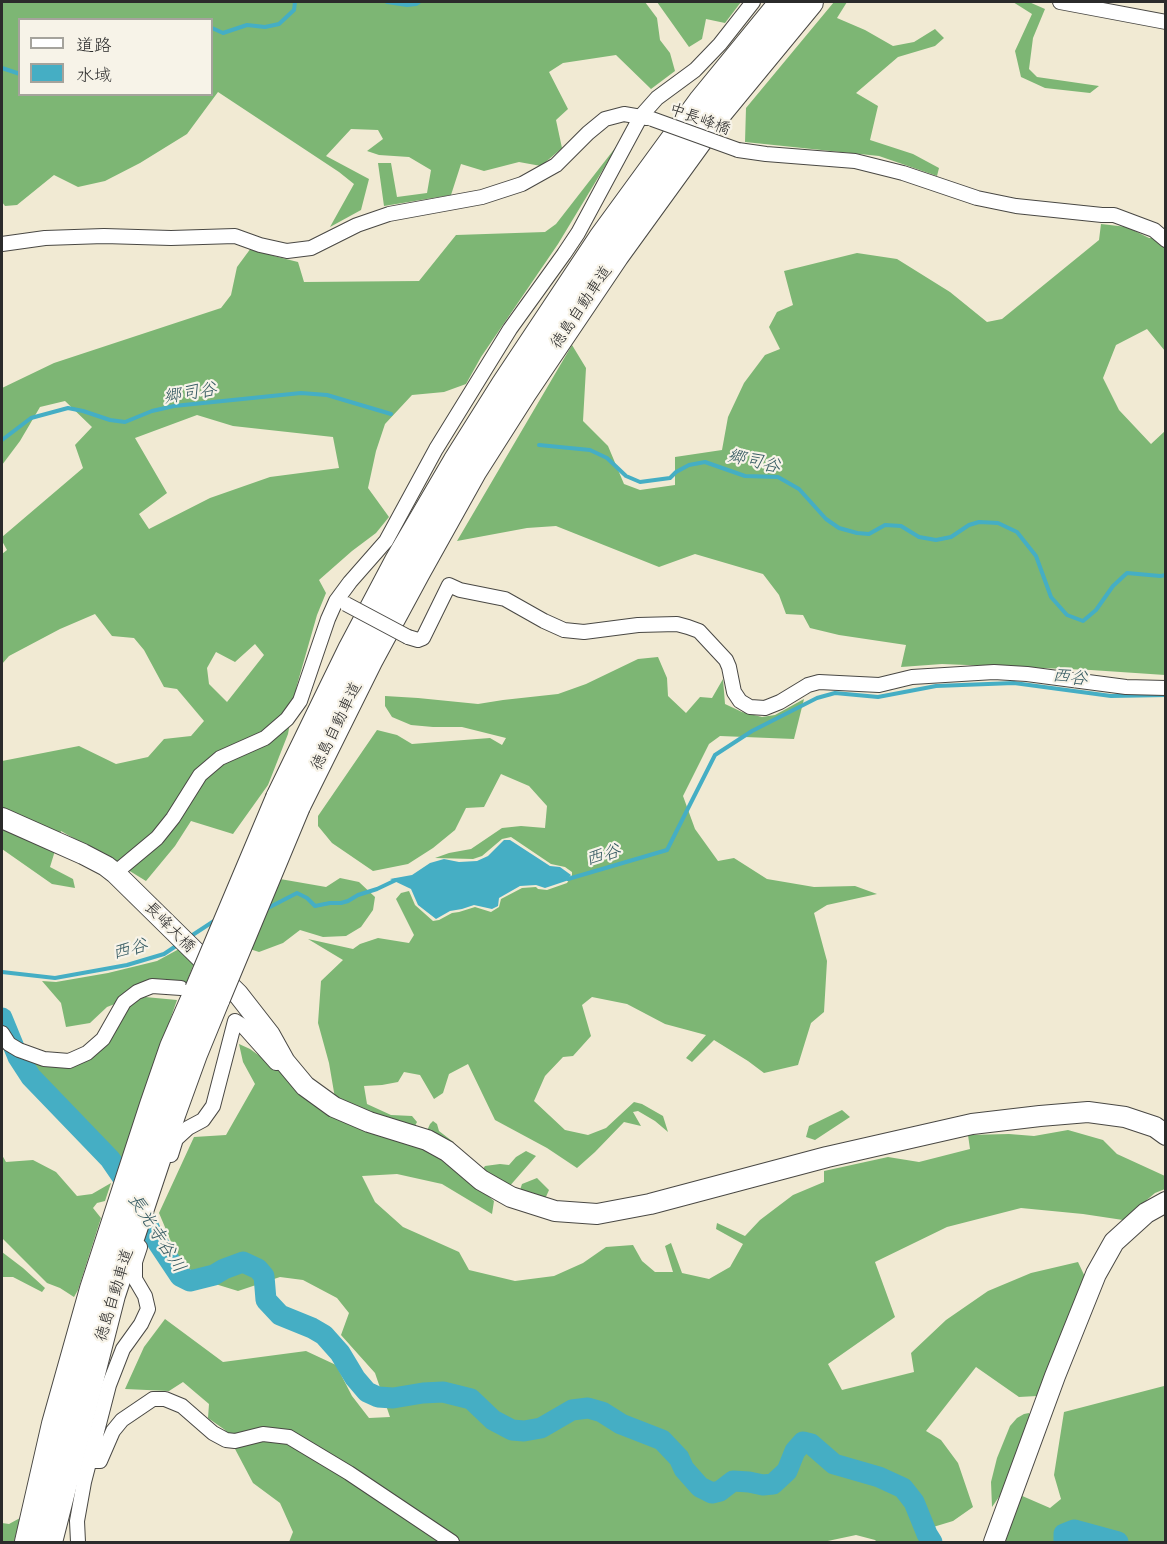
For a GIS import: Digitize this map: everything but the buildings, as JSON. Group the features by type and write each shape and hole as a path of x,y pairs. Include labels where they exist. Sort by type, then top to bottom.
{"highway":[{"name":"徳島自動車道","path":"28,1542 56,1424 163,1108 173,1047 288,802 352,648 398,561 456,462 609,228 702,101 783,2"},
{"name":"徳島自動車道","path":"288,802 474,470 523,393 616,255 721,110 810,2"},
{"name":"徳島自動車道","path":"49,1542 102,1292"}],"street":[{"path":"120,878 173,818 200,775 220,758 265,738 287,719 300,701 328,618 341,602 351,582 386,541 436,450 510,329 578,233 657,98 695,70 720,44 753,2"},
{"path":"1060,2 1166,22"},
{"path":"2,244 45,238 236,236 287,251 311,248 357,225 388,214 482,197 522,183 556,165 605,119 624,114 646,118"},
{"name":"中長峰橋","path":"646,118 738,150 855,161 903,173 977,198 1016,206 1114,215 1154,230 1166,240"},
{"path":"341,602 418,640 423,639 449,585 460,590 505,599 564,630 584,632 638,625 677,624 699,631 726,660 734,692 740,701 750,707 765,708 808,685 819,682 879,686 912,677 994,672 1126,687 1166,688"},
{"name":"長峰大橋","path":"2,818 83,854 106,866 120,878 238,994 270,1035 285,1062 305,1086 334,1107 369,1122 427,1140 447,1151 481,1180 511,1197 555,1211 597,1214 650,1204 849,1152 972,1124 1088,1112 1125,1117 1155,1127 1166,1135"},
{"path":"10,1042 44,1059 69,1061 87,1053 103,1039 124,1002 136,992 153,986 198,992"},
{"path":"78,1542 77,1521 84,1482 109,1385 123,1349 141,1324 148,1309 145,1296 135,1279 135,1262 176,1139 188,1128 203,1120 213,1106 235,1021 243,1026 276,1063 285,1062"},
{"path":"993,1542 1096,1274 1114,1242 1146,1213 1166,1202"},
{"path":"90,1461 100,1461 113,1431 122,1420 153,1399 165,1399 182,1406 226,1440 235,1441 263,1434 289,1437 349,1473 452,1542"}],"green space":[{"path":"2,2 645,2 657,18 660,40 670,53 675,71 651,89 616,55 563,63 549,72 568,109 556,120 562,148 541,166 519,162 484,171 461,164 451,195 384,206 378,163 391,163 397,197 427,193 431,170 409,157 379,155 367,151 383,139 378,130 351,129 326,156 369,179 361,210 330,227 354,184 218,92 187,134 140,163 105,181 78,187 54,175 17,205 5,206 2,202"},
{"path":"657,2 741,2 725,23 706,19 702,39 689,47"},
{"path":"834,2 847,2 837,18 893,46 914,42 935,29 944,38 935,46 898,57 856,93 878,106 870,140 913,154 939,168 937,176 879,156 745,142 746,108"},
{"path":"1013,2 1029,2 1045,9 1033,38 1029,69 1037,77 1099,86 1090,93 1045,88 1021,77 1015,51 1032,14"},
{"path":"619,143 558,244 481,357 466,384 444,392 412,395 385,424 368,488 389,517 376,533 319,580 326,593 317,615 297,685 288,734 268,785 233,834 191,821 175,846 146,881 61,831 50,867 73,879 75,888 52,884 2,849 2,761 79,746 116,764 148,757 164,739 191,736 204,721 177,689 164,687 144,650 134,638 112,636 95,614 60,629 9,656 2,664 2,554 7,550 2,537 83,468 75,445 92,427 65,401 40,407 20,441 2,465 2,388 54,363 221,308 231,295 237,267 251,248 298,262 304,282 419,281 456,235 545,232 556,224","holes":["197,415 233,426 333,437 339,468 270,477 210,498 149,529 139,514 167,493 135,438","255,644 264,655 227,702 209,684 207,668 216,652 235,662"]},
{"path":"1101,224 1127,227 1149,238 1165,238 1165,351 1147,329 1116,345 1103,378 1119,410 1151,444 1165,431 1165,675 942,664 901,667 906,645 839,635 810,628 803,615 786,614 779,595 763,574 695,554 659,567 556,526 527,528 457,541 572,345 586,368 583,421 608,446 624,484 640,490 675,485 675,457 722,450 728,417 744,383 765,355 780,349 769,327 777,312 793,305 784,271 857,253 897,259 950,292 987,322 1002,319 1099,240"},
{"path":"658,657 667,678 668,696 686,713 700,697 712,698 723,679 725,704 742,712 762,717 775,715 804,699 794,739 720,736 709,744 683,796 695,829 718,861 734,858 767,879 814,887 855,886 877,894 827,905 814,913 827,961 824,1012 811,1023 798,1065 764,1073 714,1040 692,1062 686,1058 706,1035 665,1024 627,1004 592,997 582,1005 591,1036 573,1056 563,1057 545,1076 534,1101 565,1130 588,1135 606,1128 634,1102 663,1116 668,1132 638,1111 633,1112 641,1126 624,1122 577,1168 547,1148 495,1120 468,1064 449,1074 443,1093 434,1099 420,1075 404,1072 398,1082 364,1086 367,1104 391,1115 412,1116 417,1122 413,1130 335,1098 329,1063 318,1023 321,981 343,960 308,939 353,949 378,938 409,943 414,935 396,899 401,893 409,891 415,905 433,921 475,907 491,912 499,907 501,899 522,888 536,887 547,890 567,883 572,875 572,872 565,867 551,864 511,837 502,839 482,856 473,859 435,858 471,849 502,828 521,826 545,828 547,806 529,786 501,774 484,807 466,808 455,830 408,864 373,871 332,843 318,826 318,816 377,730 397,735 412,744 490,738 502,745 506,738 462,727 411,725 392,717 385,706 385,696 478,704 558,694 586,684 638,659"},
{"path":"340,878 359,882 375,897 373,910 361,927 346,936 323,937 300,930 283,943 259,952 250,949 280,879 326,887"},
{"path":"179,949 194,963 186,984 156,981 107,1007 90,1023 66,1027 61,1003 42,981 56,982 108,973 157,961"},
{"path":"145,997 177,1000 121,1160 41,1078 28,1059 82,1060 102,1049 131,1002"},
{"path":"239,1044 250,1049 282,1072 302,1094 352,1125 431,1151 456,1168 494,1201 492,1214 442,1184 397,1174 362,1176 375,1202 403,1227 459,1252 469,1270 515,1281 554,1276 583,1263 606,1247 633,1245 642,1261 655,1272 673,1272 665,1246 671,1243 682,1273 709,1279 730,1267 743,1244 716,1229 717,1223 745,1236 760,1220 793,1195 824,1182 824,1171 888,1157 919,1162 970,1149 968,1135 1034,1136 1068,1130 1103,1140 1117,1154 1165,1176 1165,1189 1155,1193 1123,1220 1021,1208 947,1227 875,1262 895,1317 828,1364 842,1390 914,1372 911,1353 946,1320 988,1291 1031,1273 1078,1262 1086,1279 1037,1396 1019,1397 976,1367 926,1431 941,1440 958,1463 973,1507 953,1521 920,1531 923,1542 877,1542 856,1535 823,1542 289,1542 293,1532 280,1503 253,1483 225,1430 208,1418 209,1404 183,1382 169,1391 125,1389 144,1347 165,1319 223,1362 306,1351 336,1365 352,1396 369,1418 390,1417 375,1373 341,1335 349,1313 337,1298 303,1280 280,1277 238,1291 212,1283 192,1271 178,1258 159,1213 194,1137 226,1135 255,1084 243,1062"},
{"path":"842,1110 850,1117 815,1140 806,1137 809,1126"},
{"path":"433,1121 437,1124 439,1131 459,1150 426,1133"},
{"path":"526,1151 536,1156 508,1188 480,1173 485,1166 509,1165"},
{"path":"2,1155 6,1162 33,1160 56,1172 77,1196 92,1194 111,1183 105,1201 97,1203 93,1208 101,1218 74,1297 47,1283 2,1238"},
{"path":"537,1178 549,1190 545,1199 519,1193 522,1184"},
{"path":"2,1252 45,1288 42,1292 13,1277 2,1277"},
{"path":"1165,1386 1165,1542 1004,1542 1020,1495 1050,1508 1061,1499 1054,1475 1064,1412"},
{"path":"1029,1413 1031,1418 1010,1481 992,1507 991,1482 997,1458 1010,1426 1017,1418"},
{"path":"20,1518 14,1542 2,1542 2,1523 9,1524"}],"water":[{"path":"504,840 510,840 550,866 560,867 571,875 566,881 545,888 536,885 520,886 499,898 498,906 492,909 474,905 450,911 436,919 418,905 411,889 390,879 412,875 430,863 444,859 459,862 477,861 488,856"}],"waterway":[{"path":"213,28 223,33 247,25 265,27 279,24 294,10 295,2"},
{"path":"387,2 407,5 419,2"},
{"path":"2,68 18,73"},
{"name":"郷司谷","path":"2,440 31,418 68,408 125,422 152,411 174,406 301,393 327,395 391,414"},
{"name":"郷司谷","path":"539,445 590,450 607,458 626,476 640,482 670,478 689,465 705,462 745,476 778,477 799,489 826,519 839,528 857,533 869,534 885,525 901,526 919,537 936,540 951,537 969,525 979,522 998,523 1017,532 1036,556 1051,597 1067,615 1083,621 1096,610 1113,586 1127,573 1166,575"},
{"name":"西谷","path":"563,878 568,879 667,850 715,755 752,731 817,698 835,693 878,697 936,686 1014,683 1111,696 1166,695"},
{"name":"西谷","path":"266,909 297,893 307,898 315,906 341,903 396,880"},
{"name":"西谷","path":"188,938 217,919"},
{"name":"西谷","path":"2,972 55,978 127,965 164,954 179,944"},
{"name":"長光寺谷川","path":"2,1018 18,1057 31,1077 110,1159 134,1194 152,1234 180,1276 190,1281 214,1275 243,1262 258,1269 264,1276 266,1300 280,1315 324,1335 340,1353 355,1378 367,1392 378,1397 393,1398 443,1392 471,1399 493,1420 512,1430 524,1431 541,1428 572,1410 588,1408 602,1412 621,1424 662,1440 679,1458 684,1469 700,1487 712,1493 720,1491 733,1481 773,1484 787,1471 795,1451 803,1442 811,1444 834,1464 879,1477 903,1488 914,1502 932,1542"},
{"name":"長光寺谷川","path":"1064,1542 1064,1534 1074,1530 1118,1542"}]}
